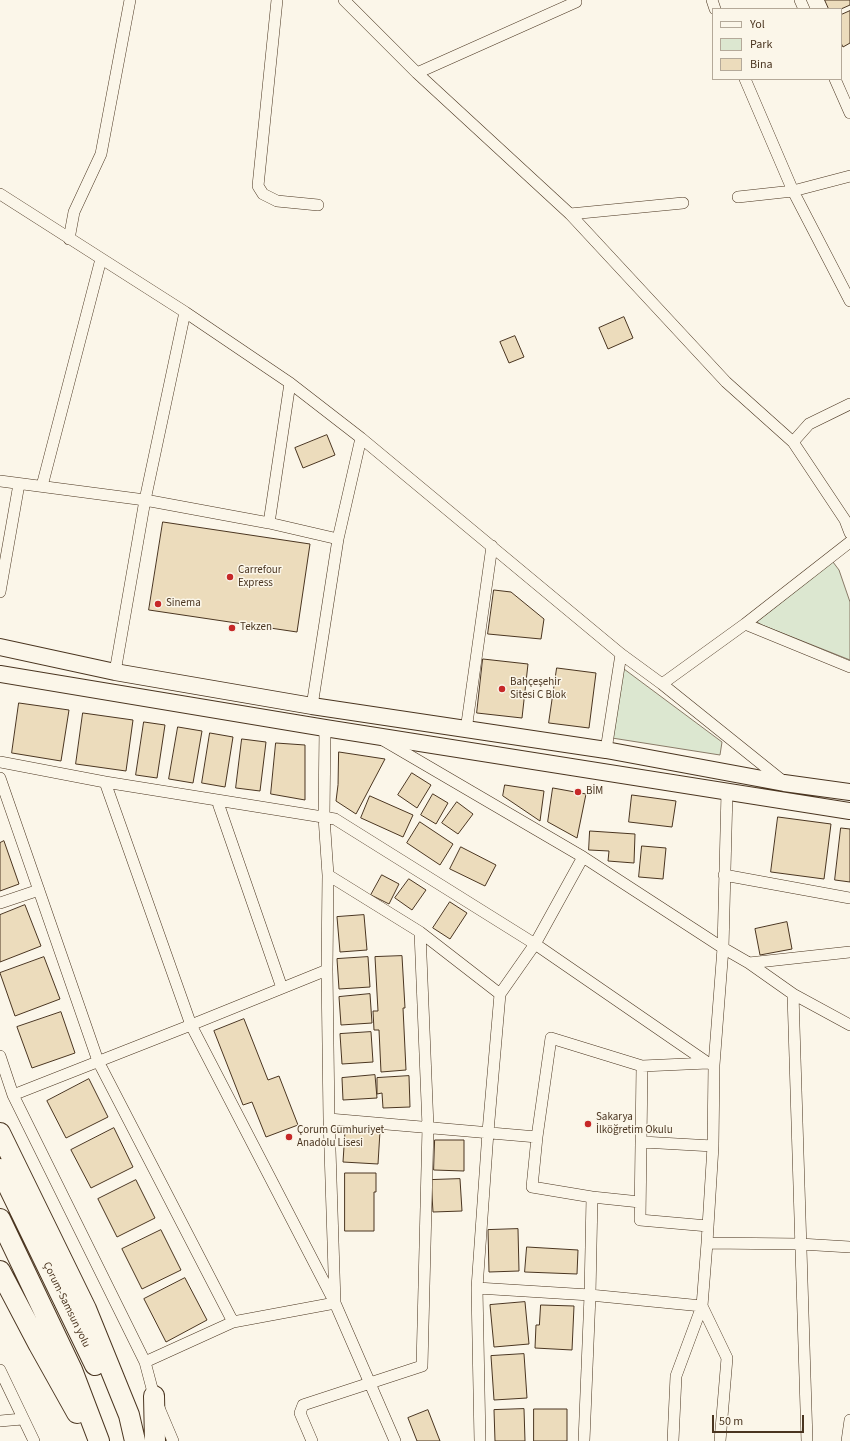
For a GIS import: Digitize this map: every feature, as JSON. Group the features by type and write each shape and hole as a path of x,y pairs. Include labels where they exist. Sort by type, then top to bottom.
{"highway":[{"path":"0,1133 86,1309 129,1415 136,1441"},
{"name":"Çorum-Samsun yolu","path":"0,1169 132,1441"},
{"name":"Çorum-Samsun yolu","path":"0,1219 72,1370 99,1441"},
{"path":"0,1271 38,1345 94,1441"},
{"path":"154,1396 155,1441"}],"main road":[{"path":"0,647 115,672 320,707 606,750 784,782 850,792"},
{"path":"0,674 309,726 375,735 850,811"},
{"path":"309,726 320,707"},
{"path":"320,707 325,728"}],"street":[{"path":"69,239 74,212 100,154 130,0"},
{"path":"277,0 258,186 263,194 276,201 318,205"},
{"path":"344,0 417,73 570,214 726,382 793,442 845,520 850,533"},
{"path":"417,73 576,2"},
{"path":"745,80 793,191 850,301"},
{"path":"835,80 848,106"},
{"path":"738,197 793,191 850,176"},
{"path":"0,194 185,312 290,383 361,438 621,654 662,684 784,782"},
{"path":"570,214 683,203"},
{"path":"42,486 101,259"},
{"path":"115,672 145,500 185,312"},
{"path":"269,523 290,383"},
{"path":"793,442 809,424 850,404"},
{"path":"320,707 338,539 361,438"},
{"path":"0,481 145,500 269,523 338,539"},
{"path":"0,592 19,484"},
{"path":"662,684 745,624 850,542"},
{"path":"466,730 492,546"},
{"path":"745,624 850,667"},
{"path":"606,750 621,654"},
{"path":"325,728 324,817 328,875 327,970 329,1119 335,1303"},
{"path":"375,735 583,857 723,948 749,963 793,994 850,1025"},
{"path":"0,762 105,782 335,819 535,944 711,1064"},
{"path":"0,778 98,1061 233,1322"},
{"path":"105,782 191,1025 335,1303 396,1441"},
{"path":"673,1441 676,1376 702,1306 713,1146 711,1064 723,948 726,792"},
{"path":"217,800 282,988"},
{"path":"480,1441 477,1288 488,1132 500,994 535,944 583,857"},
{"path":"328,875 420,932 500,994"},
{"path":"724,876 850,898"},
{"path":"0,903 39,890"},
{"path":"312,1441 300,1413 303,1405 422,1366 428,1127 420,932"},
{"path":"749,963 850,952"},
{"path":"13,1095 327,970"},
{"path":"793,994 807,1441"},
{"path":"640,1202 592,1197 532,1188 536,1137 551,1038 642,1066 711,1064"},
{"path":"0,1056 13,1095 145,1362 154,1396 173,1441"},
{"path":"642,1066 640,1220 708,1226"},
{"path":"329,1119 536,1137"},
{"path":"642,1142 713,1146"},
{"path":"584,1441 592,1197"},
{"path":"707,1243 800,1244 850,1247"},
{"path":"477,1288 590,1294 702,1306"},
{"path":"145,1362 233,1322 335,1303"},
{"path":"702,1306 726,1358 720,1441"},
{"path":"0,1370 22,1419 34,1441"},
{"path":"0,1421 22,1419"},
{"path":"847,1441 850,1420"},
{"path":"847,1441 850,1438"}],"green space":[{"path":"833,562 839,570 850,602 850,660 757,622"},
{"path":"624,669 722,742 720,755 612,738"}],"building":[{"path":"825,0 850,0 850,5 842,9 829,8"},
{"path":"850,11 850,43 843,47 842,45 842,15"},
{"path":"624,317 633,338 608,349 599,328"},
{"path":"515,336 524,357 509,363 500,342"},
{"path":"327,435 335,455 303,468 295,448"},
{"name":"Carrefour Express","path":"163,522 310,544 297,632 149,610"},
{"path":"494,590 511,592 544,619 541,639 488,634"},
{"name":"Bahçeşehir Sitesi C Blok","path":"483,659 528,664 522,718 477,713"},
{"path":"557,668 596,673 589,728 549,723"},
{"path":"19,703 69,710 61,761 12,753"},
{"path":"83,713 133,720 126,771 76,764"},
{"path":"144,722 165,725 157,778 136,775"},
{"path":"178,727 202,731 193,783 169,779"},
{"path":"210,733 233,737 225,787 202,783"},
{"path":"242,739 266,742 260,791 236,788"},
{"path":"276,743 305,745 305,800 271,794"},
{"path":"339,752 385,759 356,814 336,801"},
{"path":"412,773 431,785 417,808 398,795"},
{"path":"505,785 544,791 540,821 503,796"},
{"path":"553,788 586,794 577,838 548,822"},
{"path":"433,794 448,803 436,824 421,815"},
{"path":"632,795 676,801 672,827 629,822"},
{"path":"370,796 413,815 403,837 361,818"},
{"path":"457,802 473,814 458,834 442,823"},
{"path":"778,817 831,824 824,879 771,872"},
{"path":"420,822 453,844 440,865 407,843"},
{"path":"841,828 850,829 850,882 835,880"},
{"path":"590,831 635,834 634,863 608,861 609,851 589,850"},
{"path":"4,841 19,884 0,891 0,843"},
{"path":"642,846 666,848 663,879 639,877"},
{"path":"461,847 496,865 485,886 450,869"},
{"path":"382,875 399,884 389,904 371,895"},
{"path":"409,879 426,890 412,910 395,898"},
{"path":"450,902 467,913 450,939 433,928"},
{"path":"25,905 41,946 0,962 0,915"},
{"path":"364,915 367,950 340,952 337,917"},
{"path":"787,922 792,949 760,955 755,929"},
{"path":"402,956 406,1070 381,1072 379,1030 374,1030 373,1011 378,1011 375,957"},
{"path":"44,957 60,999 15,1016 0,973"},
{"path":"368,957 370,987 339,989 337,959"},
{"path":"370,994 372,1023 341,1025 339,997"},
{"path":"61,1012 75,1053 32,1068 17,1027"},
{"path":"244,1019 268,1080 279,1076 298,1125 266,1137 252,1102 243,1105 214,1031"},
{"path":"371,1032 373,1062 342,1064 340,1034"},
{"path":"375,1075 377,1098 343,1100 342,1078"},
{"path":"409,1076 410,1107 383,1108 382,1093 377,1094 377,1078"},
{"path":"89,1079 108,1117 66,1138 47,1101"},
{"path":"114,1128 133,1167 91,1188 71,1150"},
{"path":"362,1130 380,1131 378,1164 343,1162 345,1131 362,1132"},
{"path":"435,1140 464,1140 464,1171 434,1170"},
{"path":"345,1173 376,1173 376,1192 374,1192 374,1231 345,1231"},
{"path":"460,1179 462,1211 433,1212 431,1180"},
{"path":"136,1180 155,1218 117,1237 98,1199"},
{"path":"518,1229 519,1271 489,1272 488,1230"},
{"path":"161,1230 181,1270 142,1289 122,1249"},
{"path":"527,1247 578,1250 577,1274 525,1272"},
{"path":"185,1278 207,1320 166,1342 144,1299"},
{"path":"525,1302 529,1344 494,1347 490,1305"},
{"path":"541,1305 574,1306 572,1350 535,1348 536,1325 539,1325"},
{"path":"524,1354 527,1398 494,1400 491,1356"},
{"path":"524,1409 525,1441 495,1441 494,1410"},
{"path":"534,1409 567,1409 567,1441 534,1441"},
{"path":"428,1410 440,1441 417,1441 408,1418"}],"place":[{"name":"Carrefour Express","path":"230,577"},
{"name":"Sinema","path":"158,604"},
{"name":"Tekzen","path":"232,628"},
{"name":"Bahçeşehir Sitesi C Blok","path":"502,689"},
{"name":"BİM","path":"578,792"},
{"name":"Sakarya İlköğretim Okulu","path":"588,1124"},
{"name":"Çorum Cumhuriyet Anadolu Lisesi","path":"289,1137"}]}
